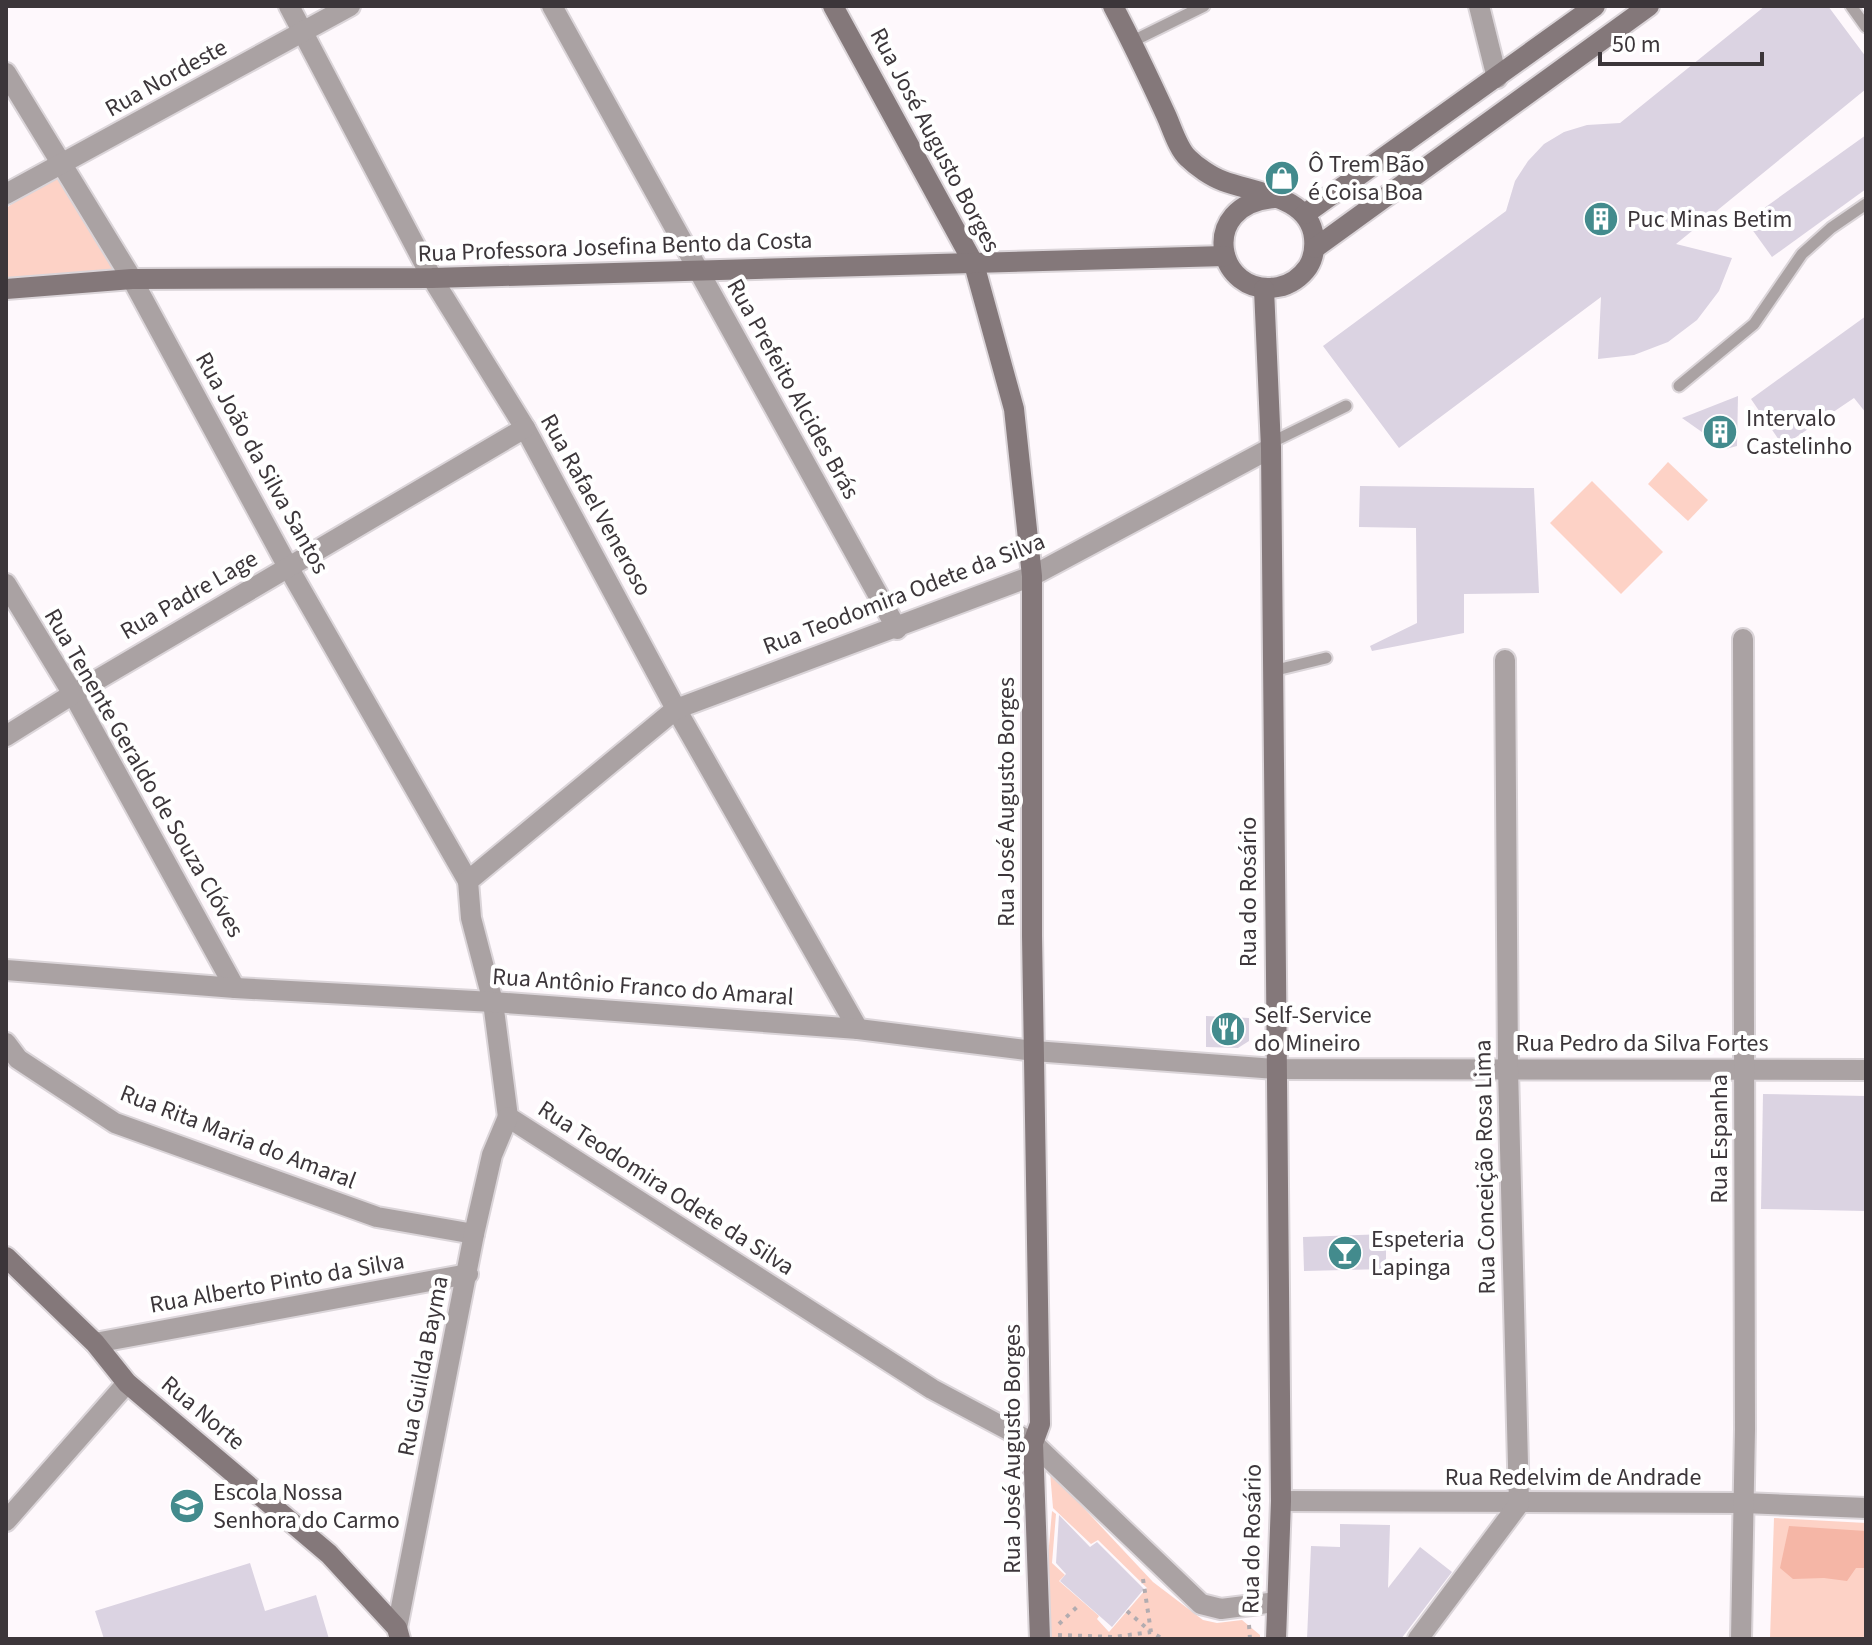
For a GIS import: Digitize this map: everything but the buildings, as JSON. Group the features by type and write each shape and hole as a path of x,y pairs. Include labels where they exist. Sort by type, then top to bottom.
{"street":[{"name":"Rua Rafael Veneroso","path":"289,6 432,278 525,428 676,709 858,1029"},
{"name":"Rua Nordeste","path":"6,194 350,6"},
{"name":"Rua Prefeito Alcides Brás","path":"552,6 897,629"},
{"name":"Rua José Augusto Borges","path":"833,6 974,264 1014,409 1032,576 1034,1051 1040,1424 1033,1443 1043,1637"},
{"path":"1113,6 1186,157 1219,180 1291,203 1305,214 1313,230 1315,248 1309,265 1298,279 1282,287 1264,289 1247,283 1233,272 1225,256 1223,238 1229,221 1240,207 1256,199 1274,198"},
{"path":"1479,6 1497,78"},
{"path":"1305,214 1595,6"},
{"path":"1315,248 1649,6"},
{"name":"Rua João da Silva Santos","path":"6,73 132,279 288,567 468,881"},
{"name":"Rua Professora Josefina Bento da Costa","path":"6,289 132,279 432,278 1225,256"},
{"name":"Rua do Rosário","path":"1264,289 1271,445 1281,1501 1276,1639"},
{"name":"Rua Padre Lage","path":"6,736 525,428"},
{"name":"Rua Teodomira Odete da Silva","path":"1271,445 1032,576 897,629 676,709 468,881 471,918 493,1002 508,1117 932,1389 1033,1443 1201,1604 1221,1609 1276,1602"},
{"name":"Rua Tenente Geraldo de Souza Clóves","path":"6,584 73,694 235,988"},
{"name":"Rua Espanha","path":"1741,1639 1746,1069 1743,639"},
{"name":"Rua Conceição Rosa Lima","path":"1505,660 1508,1069 1519,1504"},
{"name":"Rua Antônio Franco do Amaral","path":"6,970 858,1029 1034,1051 1275,1069"},
{"name":"Rua Rita Maria do Amaral","path":"6,1043 18,1059 115,1123 377,1217 474,1234"},
{"name":"Rua Pedro da Silva Fortes","path":"1275,1069 1866,1070"},
{"name":"Rua Guilda Bayma","path":"398,1634 474,1234 492,1155 508,1117"},
{"name":"Rua Norte","path":"6,1257 95,1343 127,1383 329,1554 398,1634"},
{"name":"Rua Alberto Pinto da Silva","path":"95,1343 468,1274"},
{"path":"6,1521 127,1383"},
{"name":"Rua Redelvim de Andrade","path":"1281,1501 1744,1503 1866,1508"},
{"path":"1418,1639 1519,1504"}],"lane":[{"path":"1131,42 1204,6"},
{"path":"1853,7 1866,27"},
{"path":"1679,386 1754,324 1802,254 1831,228 1866,204"},
{"path":"1271,445 1346,406"},
{"path":"1272,671 1326,658"}],"path":[{"path":"1151,1632 1143,1579 1181,1585"},
{"path":"1127,1611 1163,1639"},
{"path":"1043,1637 1114,1637 1151,1632"}],"shaded area":[{"path":"58,174 114,270 6,278 6,208"},
{"path":"1668,462 1708,500 1688,521 1648,484"},
{"path":"1592,481 1663,552 1621,594 1550,523"},
{"path":"1050,1472 1153,1582 1203,1620 1217,1623 1242,1620 1260,1635 1260,1639 1041,1638 1052,1511 1056,1514 1052,1563 1065,1575 1059,1581 1099,1616 1097,1619 1109,1632 1147,1588 1098,1540 1091,1544 1053,1508"},
{"path":"1774,1518 1866,1523 1866,1639 1770,1639"},
{"path":"1789,1526 1866,1531 1866,1568 1856,1568 1847,1581 1793,1579 1780,1568"}],"place":[{"name":"Ô Trem Bão é Coisa Boa","path":"1282,178"},
{"name":"Puc Minas Betim","path":"1601,219"},
{"name":"Intervalo Castelinho","path":"1720,432"},
{"name":"Self-Service do Mineiro","path":"1228,1029"},
{"name":"Espeteria Lapinga","path":"1345,1253"},
{"name":"Escola Nossa Senhora do Carmo","path":"187,1506"}]}
